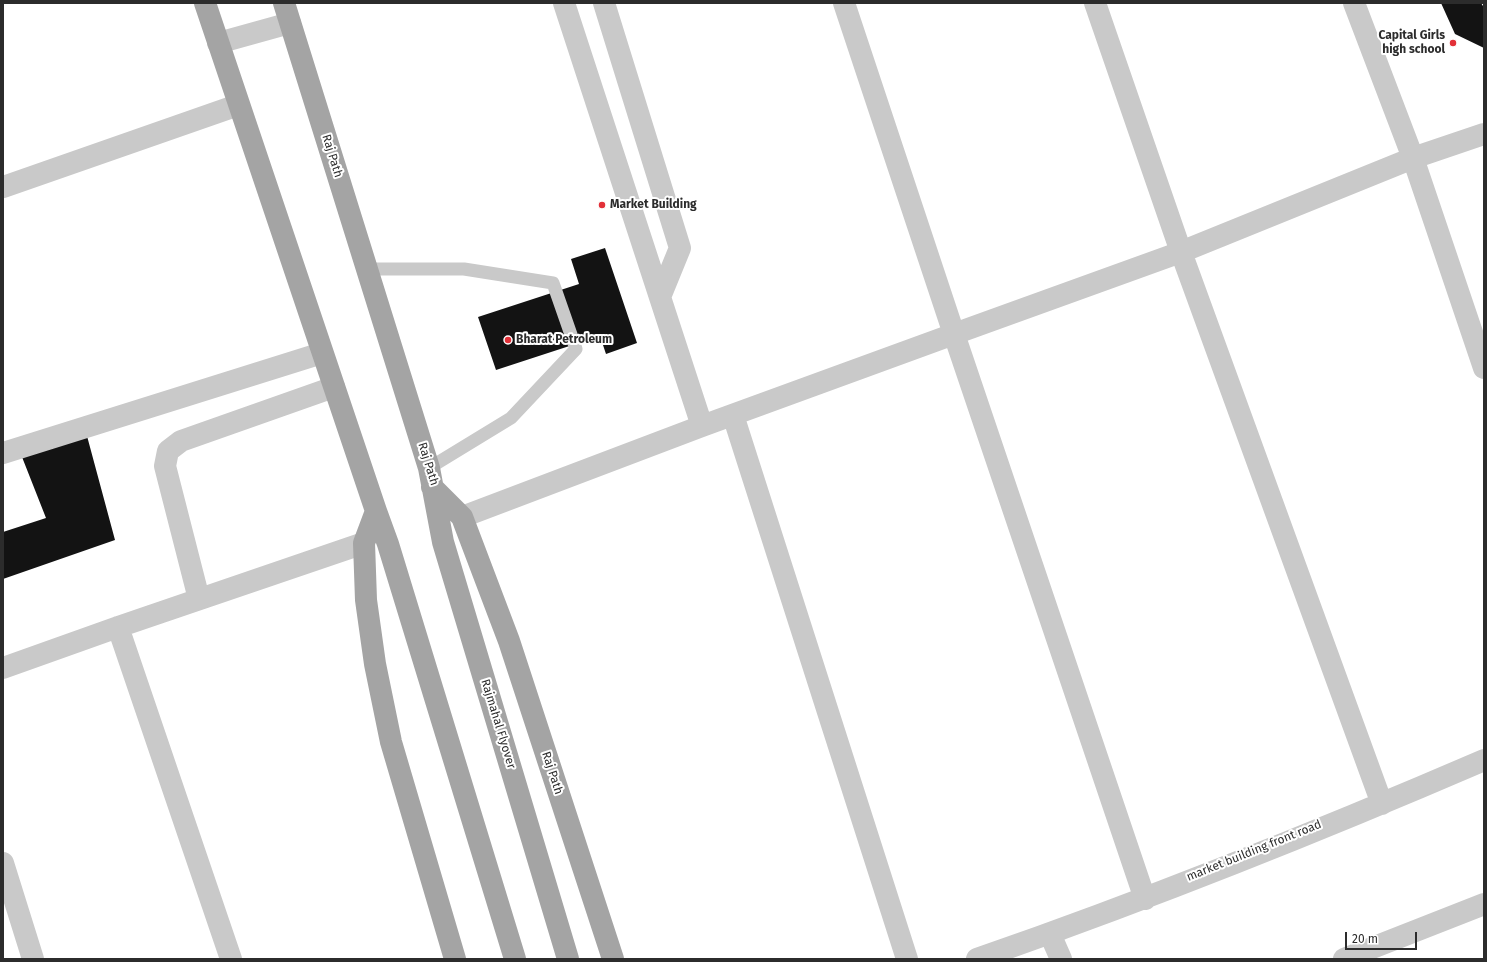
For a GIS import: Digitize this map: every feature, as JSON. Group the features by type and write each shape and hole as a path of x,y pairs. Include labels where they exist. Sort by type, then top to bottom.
{"main road":[{"path":"205,3 238,105 388,544 515,959"},
{"name":"Raj Path","path":"287,13 431,477 462,517 510,641 613,959"},
{"name":"Rajmahal Flyover","path":"431,477 443,542 568,959"},
{"path":"376,511 364,543 367,607 375,664 391,742 455,959"}],"street":[{"path":"564,3 702,426"},
{"path":"604,3 680,248 660,297"},
{"path":"844,3 954,334 1145,897"},
{"path":"1095,3 1181,252 1382,802"},
{"path":"1354,3 1413,158 1484,368"},
{"path":"218,43 287,13"},
{"path":"3,187 238,105"},
{"path":"462,517 702,426 1181,252 1413,158 1484,134"},
{"path":"3,453 322,353"},
{"path":"199,599 165,466 168,451 181,441 334,387"},
{"path":"733,415 907,959"},
{"path":"3,668 364,543"},
{"path":"118,627 231,959"},
{"path":"977,959 1057,949 1145,897 1382,802 1484,759"},
{"path":"3,863 33,959"},
{"path":"1344,959 1484,904"}],"lane":[{"path":"367,269 464,269 553,283 576,349 512,418 431,477"}],"building":[{"path":"1441,3 1481,3 1484,6 1484,48 1455,34"},
{"path":"605,248 637,343 606,354 600,336 496,370 478,317 579,284 571,259"},
{"path":"87,436 115,540 3,579 3,532 46,518 22,457"}],"place":[{"name":"Capital Girls high school","path":"1453,43"},
{"name":"Market Building","path":"602,205"},
{"name":"Bharat Petroleum","path":"508,340"}]}
